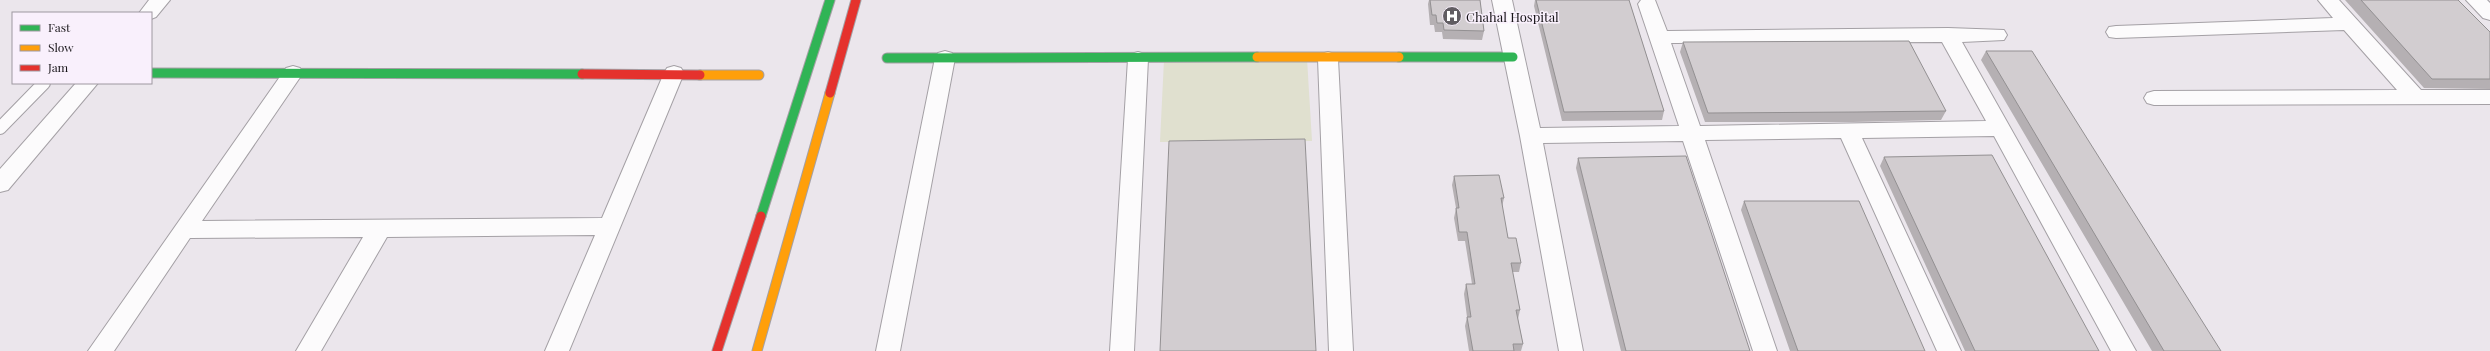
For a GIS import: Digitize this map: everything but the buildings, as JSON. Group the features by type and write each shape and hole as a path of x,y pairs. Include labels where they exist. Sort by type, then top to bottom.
{"street":[{"path":"150,12 160,0"},
{"path":"717,351 830,0"},
{"path":"757,351 856,0"},
{"path":"1502,0 1531,136 1571,351"},
{"path":"2328,0 2414,96"},
{"path":"2476,0 2490,14"},
{"path":"1648,4 1765,351"},
{"path":"2116,32 2349,24"},
{"path":"1659,37 1948,34 1997,35"},
{"path":"1948,34 2124,351"},
{"path":"887,58 1328,59 1513,57"},
{"path":"888,351 945,58"},
{"path":"1122,351 1138,59"},
{"path":"1328,59 1341,351"},
{"path":"152,72 674,73 759,75"},
{"path":"100,351 293,73"},
{"path":"557,351 674,73"},
{"path":"0,184 87,84"},
{"path":"2154,98 2414,96 2490,97"},
{"path":"1531,136 2000,128"},
{"path":"1848,131 1949,351"},
{"path":"184,230 609,226"},
{"path":"308,351 380,228"}],"lane":[{"path":"0,128 43,84"}],"green space":[{"path":"1307,59 1312,141 1160,142 1164,60"}],"traffic: fast":[{"path":"761,216 830,0"},
{"path":"887,58 1257,57"},
{"path":"1399,57 1513,57"},
{"path":"152,73 582,74"}],"traffic: slow":[{"path":"1257,57 1399,57"},
{"path":"700,75 759,75"},
{"path":"757,351 830,93"}],"traffic: jam":[{"path":"830,93 856,0"},
{"path":"582,74 700,75"},
{"path":"717,351 761,216"}],"place":[{"name":"Chahal Hospital","path":"1452,16"}]}
